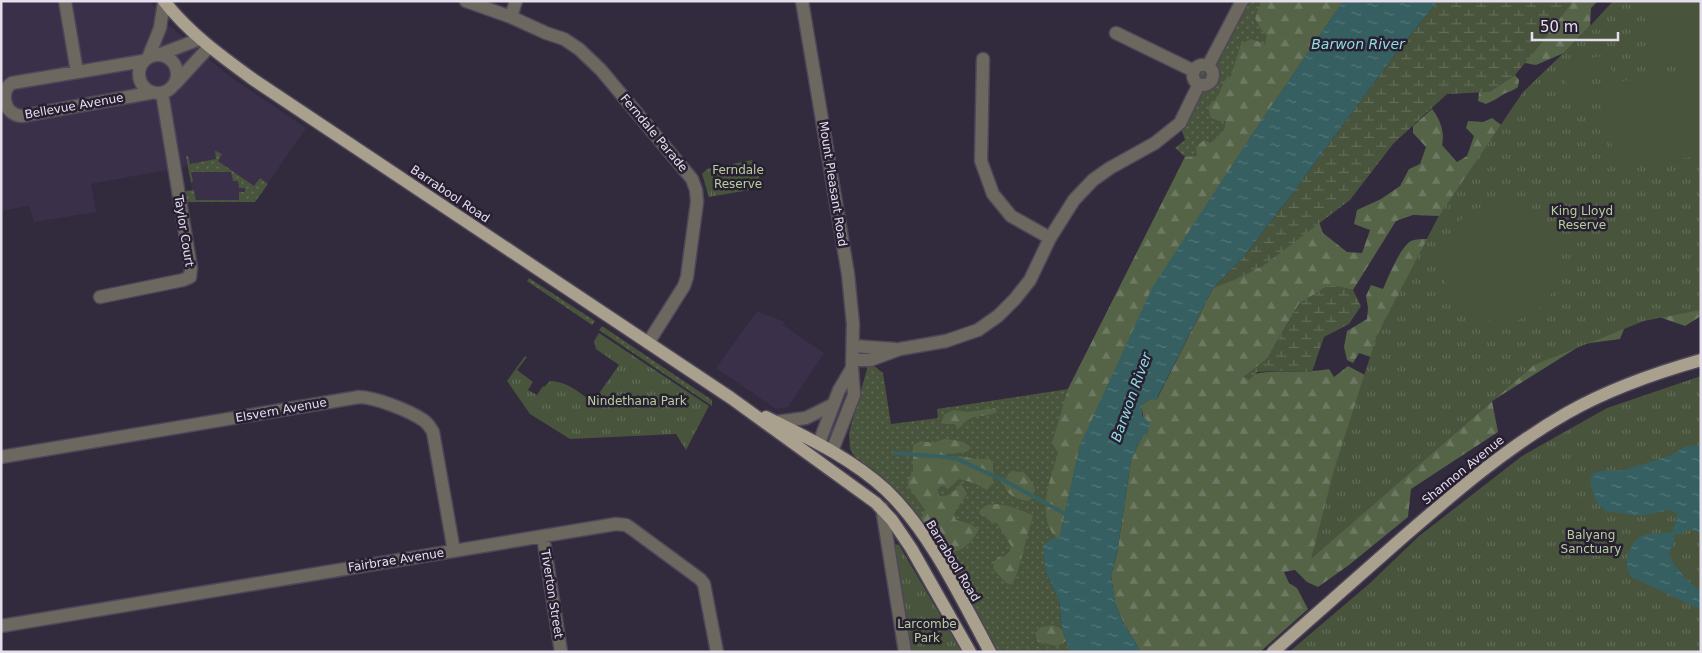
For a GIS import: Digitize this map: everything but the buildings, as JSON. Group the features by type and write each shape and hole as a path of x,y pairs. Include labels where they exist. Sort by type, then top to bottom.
{"main road":[{"name":"Barrabool Road","path":"164,2 204,43 261,85 731,398 882,508 907,542 970,652"},
{"name":"Shannon Avenue","path":"1273,652 1463,485 1511,448 1568,412 1609,392 1653,374 1701,360"},
{"name":"Barrabool Road","path":"731,398 846,459 893,497 930,545 990,652"},
{"path":"817,460 819,443"},
{"path":"817,460 832,451"}],"street":[{"path":"65,1 77,72"},
{"name":"Ferndale Parade","path":"466,1 511,17 564,40 590,58 692,180 696,190 697,202 687,277 684,286 648,343"},
{"path":"511,17 516,1"},
{"name":"Mount Pleasant Road","path":"802,1 848,274 853,324 852,364 854,395 832,451"},
{"path":"1208,66 1242,1"},
{"path":"156,93 145,89 140,80 140,66 150,58 160,28 164,2"},
{"path":"1116,33 1194,71"},
{"name":"Bellevue Avenue","path":"204,43 170,90 22,116 10,113 3,102 5,89 10,83 150,58 204,43"},
{"path":"150,58 169,58 176,67 177,76 174,85"},
{"path":"983,59 981,161 993,194 1011,216 1050,238"},
{"path":"1202,65 1208,66 1213,71 1213,78 1209,84 1199,84 1193,77 1194,71 1202,65"},
{"path":"852,364 870,360 900,349 946,341 978,330 998,316 1030,280 1050,238 1074,200 1093,180 1110,168 1156,143 1180,123 1199,84"},
{"name":"Taylor Court","path":"100,297 190,277 191,268 156,93"},
{"path":"853,346 900,349"},
{"name":"Mount Pleasant Road","path":"819,443 839,390 852,364"},
{"name":"Elsvern Avenue","path":"1,457 360,396 368,397 377,399 422,419 433,432 454,550"},
{"path":"776,422 795,421 806,418 834,404"},
{"path":"882,508 905,652"},
{"name":"Fairbrae Avenue","path":"1,626 616,524 626,525 632,529 700,579 704,584 717,652"},
{"path":"888,547 888,539 894,535 907,542"},
{"name":"Tiverton Street","path":"543,536 561,652"}],"shaded area":[{"path":"1,1 151,1 162,20 232,78 306,128 255,202 197,202 195,192 192,190 188,164 188,166 91,184 96,212 34,222 29,206 1,211"},
{"path":"757,311 785,322 783,325 824,353 788,407 776,409 716,368"}],"green space":[{"path":"1242,1 1343,1 1249,139 1080,445 1059,540 1046,573 1059,601 1062,629 1070,652 993,652 908,504 888,483 855,457 850,449 849,433 869,362 883,373 891,424 938,418 937,409 1068,389 1185,157 1175,148 1185,140 1180,123 1196,82 1193,74 1196,68 1205,65"},
{"path":"1261,1 1343,1 1249,139 1080,445 1059,540 1051,531 1047,521 1046,499 1058,453 1052,443 1068,389 1185,157 1197,156 1196,147 1204,140 1211,143 1224,130 1226,121 1211,118 1208,107 1217,98 1225,80 1231,76 1241,44 1251,39 1265,44 1267,36 1255,18"},
{"path":"1438,1 1573,1 1515,75 1489,92 1447,94 1393,144 1350,200 1263,266 1213,288 1245,255 1396,53"},
{"path":"1556,1 1598,1 1591,8 1590,26 1564,53 1536,65 1525,63"},
{"name":"King Lloyd Reserve","path":"1613,1 1701,1 1701,310 1644,321 1534,365 1311,559 1334,470 1377,335 1439,216 1523,92 1577,40"},
{"path":"1643,1 1701,1 1701,155 1616,170 1601,85 1679,72 1679,63 1651,67"},
{"path":"1609,55 1612,75 1589,79 1593,101 1570,105 1563,63"},
{"path":"1515,75 1519,80 1518,87 1486,104 1478,101 1479,92 1489,92"},
{"path":"1432,109 1441,126 1443,135 1442,145 1457,162 1467,156 1474,136 1466,128 1468,121 1483,122 1492,118 1508,130 1701,205 1701,316 1685,326 1662,318 1642,302 1629,317 1620,339 1583,344 1492,401 1498,432 1411,489 1408,517 1349,565 1318,587 1307,582 1295,570 1284,572 1289,583 1297,588 1308,609 1260,652 1141,652 1124,624 1115,603 1111,575 1117,554 1131,460 1144,433 1147,434 1142,405 1150,399 1157,399 1213,288 1315,211 1323,233 1347,252 1362,253 1370,230 1354,224 1357,210 1381,199 1400,186 1409,169 1420,164 1426,147 1413,133 1413,126","holes":["1413,215 1439,216 1427,239 1411,241 1403,249 1383,289 1371,285 1366,296 1367,319 1347,331 1344,347 1347,360 1353,363 1359,353 1371,357 1365,375 1348,366 1334,377 1329,369 1265,372 1244,377 1267,359 1299,304 1330,285 1353,290 1396,221"]},
{"path":"215,151 222,154 218,161 254,186 260,178 268,184 255,202 183,202 182,195 186,194 186,191 194,190 196,200 239,200 239,192 245,192 245,188 239,188 238,181 233,181 231,172 191,172 193,181 191,183 186,156 188,156 190,164 216,159"},
{"name":"Ferndale Reserve","path":"752,160 759,176 761,188 709,197 702,174 707,169"},
{"path":"1501,204 1524,209 1543,221 1555,240 1560,263 1555,286 1543,305 1524,317 1501,322 1478,317 1459,305 1447,286 1442,263 1447,240 1459,221 1478,209"},
{"path":"529,278 595,321 592,325 527,281"},
{"path":"1330,284 1353,290 1361,306 1349,324 1324,337 1312,372 1257,372 1249,380 1243,377 1267,359 1299,304"},
{"path":"602,326 712,400 712,406 599,330"},
{"name":"Nindethana Park","path":"599,333 709,406 686,450 676,434 570,439 530,414 507,381 525,356 527,357 517,370 533,382 528,390 537,395 543,386 550,381 563,383 593,402 619,365 596,349 594,341"},
{"name":"Balyang Sanctuary","path":"1701,376 1701,652 1289,652 1369,584 1419,536 1522,456 1607,408"},
{"path":"995,408 997,412 968,419 960,428 954,424 945,424 942,421 944,415 953,410 968,412"},
{"path":"944,439 962,442 971,448 966,452 946,454 952,461 960,456 990,459 993,463 993,483 987,490 974,483 959,479 949,488 942,486 937,489 940,496 947,496 961,483 967,494 954,515 956,520 970,524 979,530 965,547 951,552 945,552 928,533 921,519 925,510 908,486 908,479 913,471 913,445 921,441 933,443"},
{"path":"1013,471 1025,473 1032,482 1035,490 1031,499 1027,501 1018,499 1007,491 1003,483 1009,473"},
{"path":"998,504 1033,515 1018,571 1012,585 1006,583 993,569 994,561 1000,556 1004,557 1010,551 1011,546 997,523 992,523 986,517 979,514 980,510 987,505"},
{"name":"Larcombe Park","path":"894,544 899,545 962,652 911,652"},
{"path":"1052,625 1062,629 1066,641 1058,646 1038,642 1035,633 1041,627"}],"water":[{"name":"Barwon River","path":"1343,1 1438,1 1396,53 1245,255 1213,288 1156,400 1150,399 1142,405 1142,416 1150,423 1147,435 1144,433 1131,460 1117,554 1111,575 1115,603 1124,624 1141,652 1070,652 1062,629 1059,601 1046,573 1043,545 1055,537 1059,539 1080,445 1152,288 1249,139"},
{"path":"1701,445 1701,534 1690,529 1678,535 1672,529 1676,523 1677,514 1670,510 1641,516 1605,511 1597,503 1590,482 1592,474 1599,471 1624,470 1669,456 1687,446"},
{"path":"1669,532 1675,539 1669,555 1683,575 1701,591 1701,610 1634,578 1628,572 1627,562 1631,546 1637,539 1648,534"}],"waterway":[{"path":"895,453 955,458 1007,482 1069,516"},
{"path":"1672,535 1676,532"}]}
